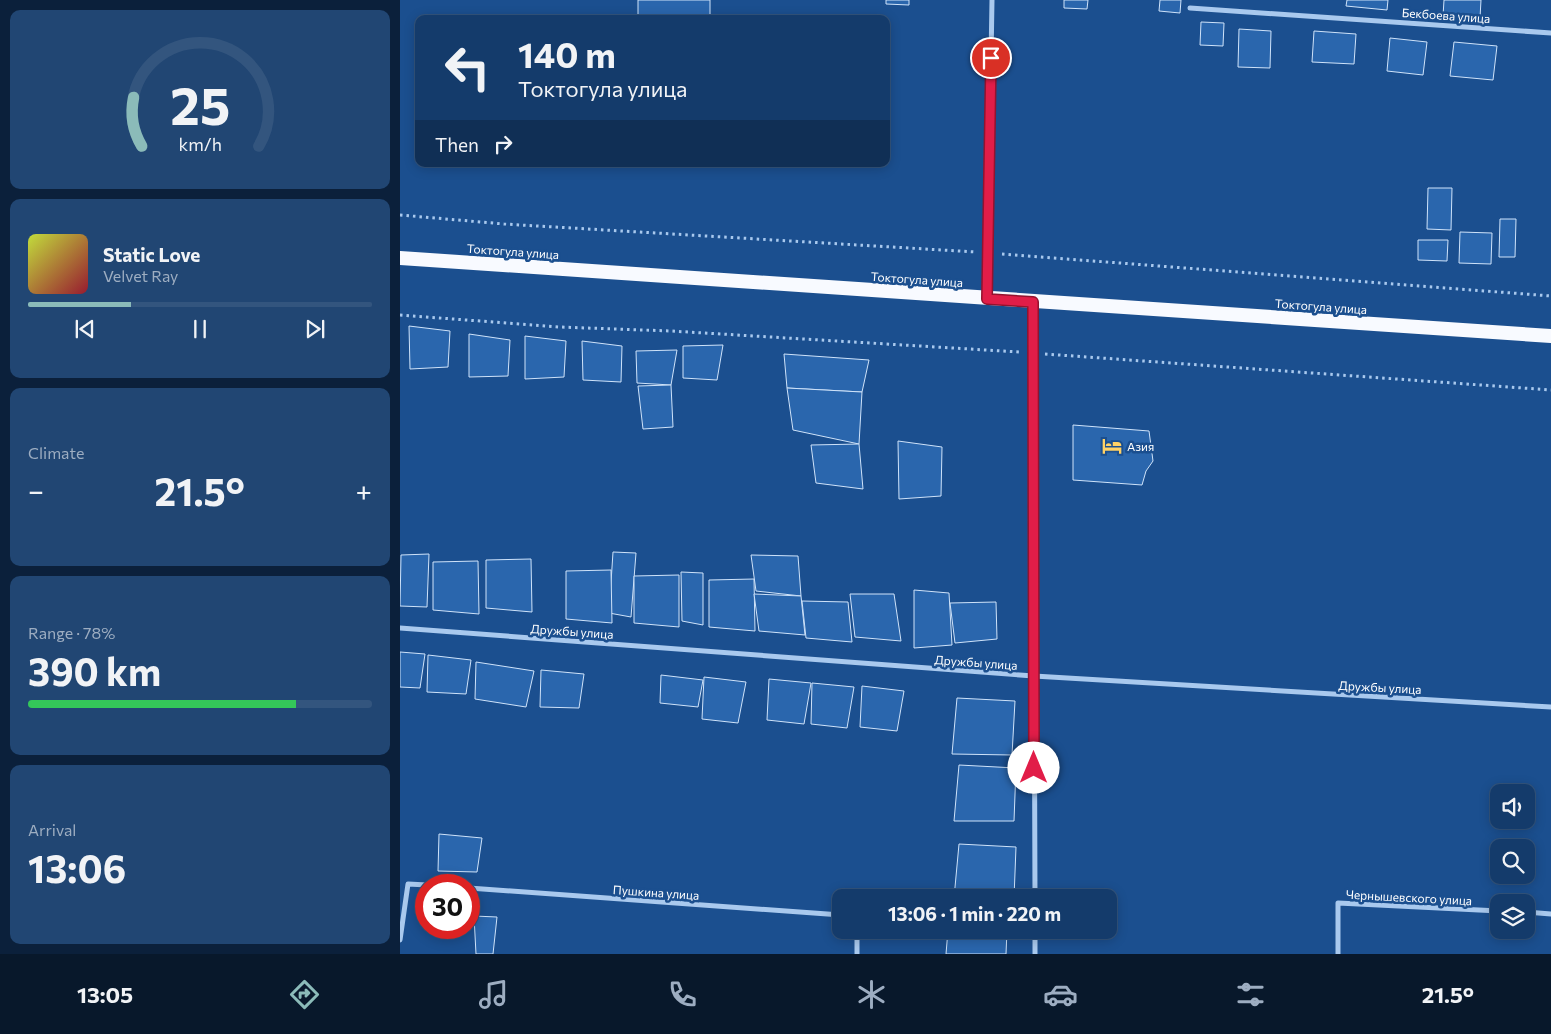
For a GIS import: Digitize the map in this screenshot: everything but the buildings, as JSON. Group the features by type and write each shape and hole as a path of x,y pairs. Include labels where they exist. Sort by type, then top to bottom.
{"highway":[{"name":"Токтогула улица","path":"400,258 1551,336"}],"street":[{"path":"987,299 992,0"},
{"name":"Бекбоева улица","path":"1190,8 1551,33"},
{"path":"1033,302 1034,889"},
{"name":"Дружбы улица","path":"400,628 1034,676 1551,707"},
{"path":"400,940 408,884 415,884"},
{"name":"Пушкина улица","path":"480,889 832,914"},
{"name":"Чернышевского улица","path":"1338,954 1338,903 1490,911"},
{"path":"1535,913 1551,914"},
{"path":"857,939 857,954"},
{"path":"1035,939 1035,954"}],"path":[{"path":"400,315 559,327 671,331 1033,353 1551,390"}],"place":[{"name":"Aзия","path":"1112,446"}],"route":[{"path":"991,58 987,299 1033,302 1034,768"}]}
